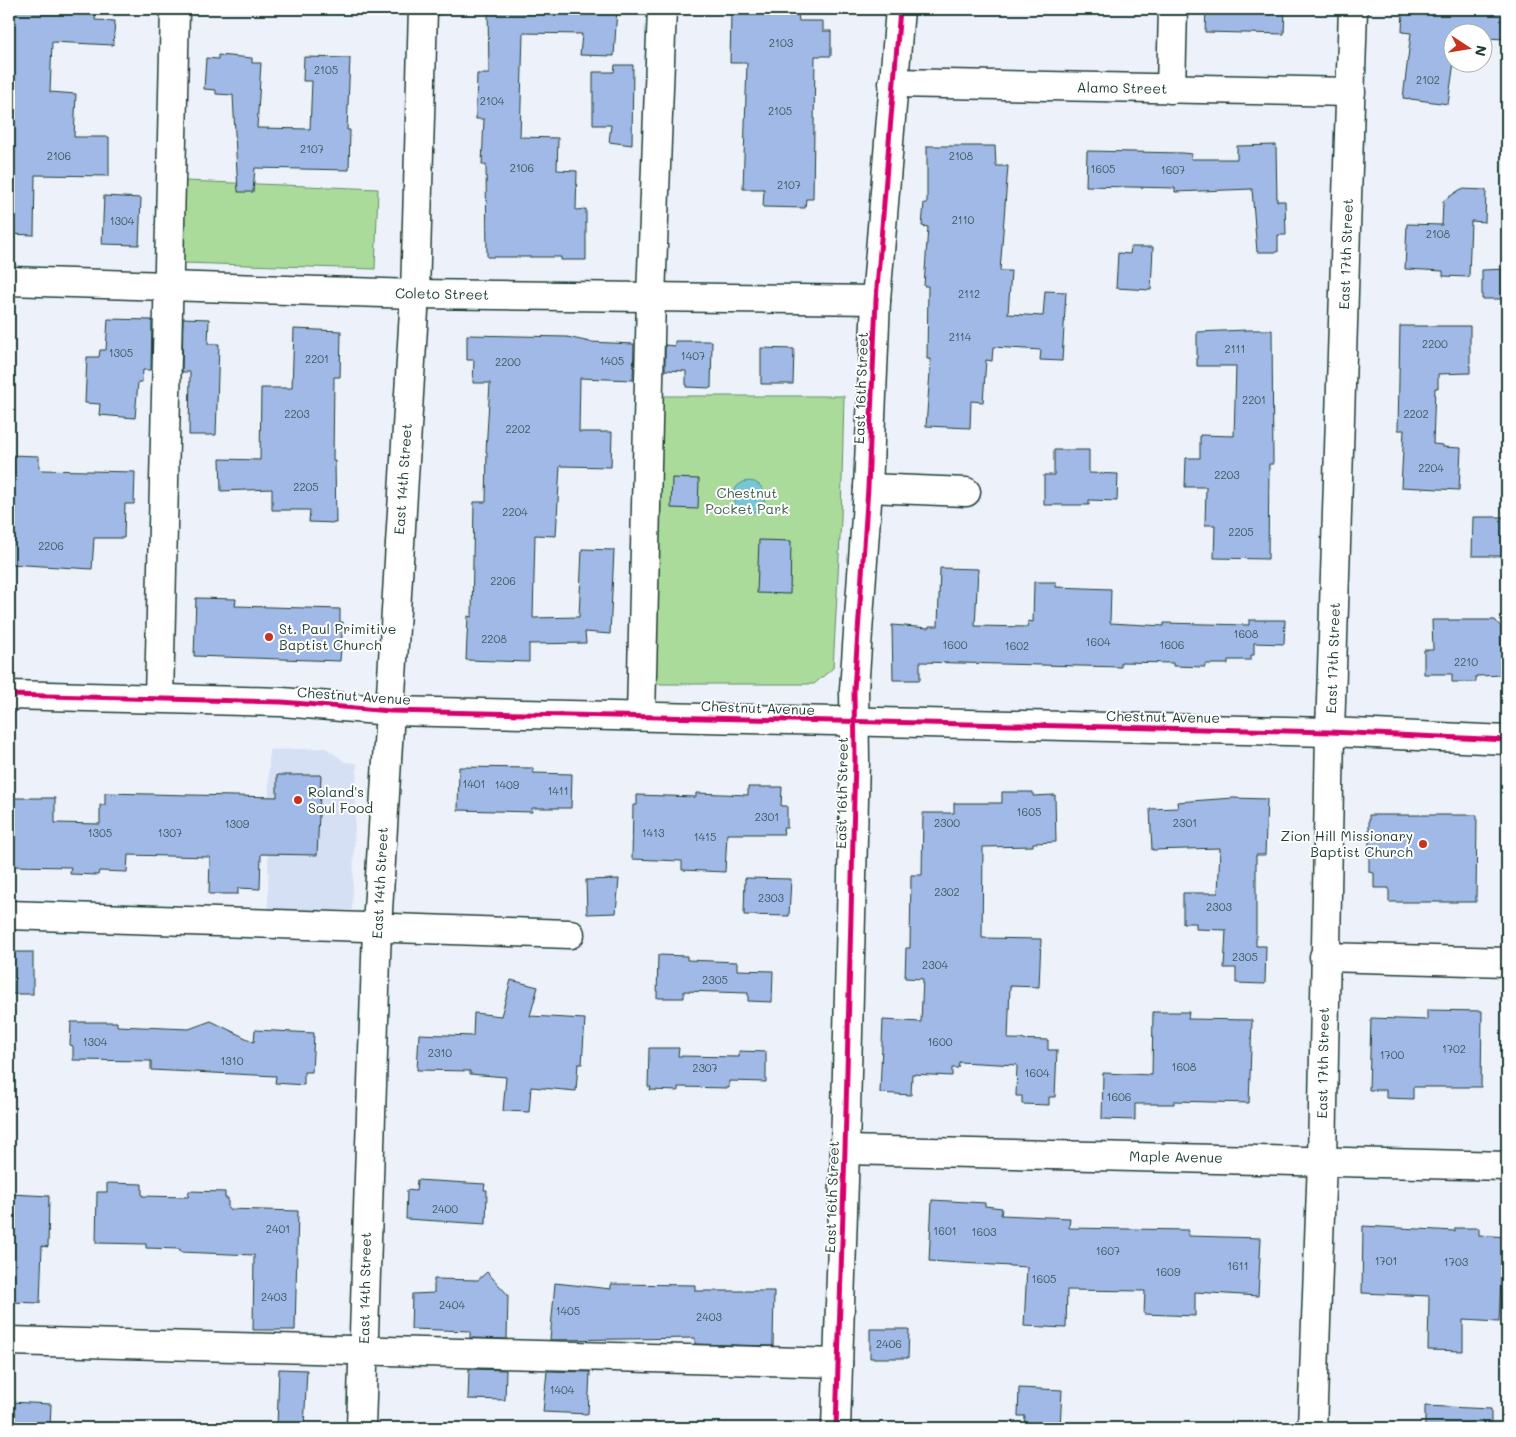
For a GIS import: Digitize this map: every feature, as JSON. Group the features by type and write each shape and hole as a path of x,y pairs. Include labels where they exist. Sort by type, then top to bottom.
{"street":[{"path":"159,698 167,286 175,9"},
{"name":"East 14th Street","path":"361,1428 377,927 415,294 423,9"},
{"path":"642,716 651,297 662,9"},
{"name":"East 16th Street","path":"836,1428 846,1150 855,722 854,690 868,488 876,300 900,9"},
{"path":"1171,89 1173,9"},
{"name":"East 17th Street","path":"1312,1428 1322,1161 1324,958 1330,732 1353,9"},
{"name":"Alamo Street","path":"893,83 1351,92"},
{"name":"Coleto Street","path":"9,281 415,294 876,300"},
{"path":"868,488 966,492"},
{"name":"Chestnut Avenue","path":"9,695 282,702 390,711 1330,732 1507,740"},
{"path":"9,915 570,934"},
{"path":"1324,958 1507,962"},
{"name":"Maple Avenue","path":"846,1150 1507,1166"},
{"path":"9,1341 838,1363"}],"shaded area":[{"path":"326,748 345,762 357,763 352,910 268,911 269,750"}],"green space":[{"path":"185,181 378,189 375,269 183,263"},
{"name":"Chestnut Pocket Park","path":"656,396 844,396 841,519 833,668 814,684 649,684"}],"water":[{"path":"749,481 755,482 760,486 764,491 764,503 760,508 755,512 749,513 743,512 738,508 734,503 733,497 734,491 738,486 743,482"}],"building":[{"path":"9,9 96,10 95,20 115,21 113,45 52,42 50,92 76,94 74,137 109,137 109,176 35,175 34,235 9,234"},
{"path":"488,9 617,9 614,56 580,55 582,34 523,33 520,137 558,138 557,170 577,171 576,210 586,209 586,260 561,260 561,257 487,257 486,165 482,165 484,119 476,119 476,106 477,74 489,74"},
{"path":"1206,9 1285,9 1284,34 1205,32"},
{"path":"1403,9 1507,9 1507,39 1494,38 1494,22 1444,22 1444,72 1453,72 1448,104 1403,98 1411,33 1402,32"},
{"path":"731,13 798,14 799,21 823,21 823,31 831,31 831,56 815,56 813,199 806,199 805,208 763,207 764,189 743,189 747,63 730,63"},
{"path":"218,55 252,58 252,63 261,63 257,128 310,129 312,81 303,81 304,57 350,58 347,130 350,130 349,170 255,168 253,192 238,192 233,95 216,94 216,90 204,89 206,58 218,59"},
{"path":"615,65 633,65 632,145 609,142 611,125 593,125 593,72 614,72"},
{"path":"1276,145 1277,201 1285,201 1286,235 1278,235 1278,252 1257,252 1252,189 1175,192 1175,188 1086,186 1087,151 1182,153 1192,154 1191,159 1237,159 1237,146"},
{"path":"927,146 995,146 996,166 1008,166 1000,271 1011,271 1008,314 1043,316 1045,291 1066,292 1062,361 1040,360 1041,350 993,347 992,361 986,360 983,402 971,401 970,428 926,426 931,359 927,359 928,286 924,286 928,227 922,226 924,203 927,203"},
{"path":"1461,189 1486,190 1485,222 1471,221 1469,277 1443,276 1443,271 1405,269 1407,224 1442,225 1443,201"},
{"path":"104,196 141,198 139,245 102,244"},
{"path":"1131,247 1153,247 1151,290 1116,288 1118,253 1130,254"},
{"path":"1507,269 1507,299 1482,299 1482,270"},
{"path":"183,318 209,319 208,344 219,344 216,435 189,435 190,372 182,372"},
{"path":"108,319 152,320 151,370 143,370 142,382 138,382 135,418 99,415 100,404 85,403 87,357 99,357 100,350 106,350"},
{"path":"1400,326 1470,326 1470,373 1438,374 1438,388 1435,388 1433,444 1443,445 1443,447 1461,448 1459,490 1401,487 1404,430 1398,430"},
{"path":"294,329 341,331 340,377 334,377 333,461 335,461 336,523 309,522 310,510 272,510 272,489 221,491 220,459 260,460 261,388 292,388"},
{"path":"1272,330 1273,464 1269,464 1268,559 1214,558 1215,525 1205,525 1206,487 1185,487 1186,458 1200,458 1200,435 1234,436 1236,366 1197,366 1197,332"},
{"path":"467,335 567,337 590,342 634,344 633,380 580,378 579,432 612,432 611,467 560,466 556,536 535,535 533,618 579,617 582,549 614,550 610,634 585,632 586,643 529,644 529,662 466,660 468,616 472,617 474,502 486,502 486,452 490,383 473,383 474,360 467,360"},
{"path":"675,341 712,341 711,388 686,387 686,371 665,370 665,345 675,346"},
{"path":"761,348 794,349 793,384 761,384"},
{"path":"1054,450 1089,450 1089,473 1118,474 1117,501 1089,500 1089,505 1044,505 1044,475 1054,475"},
{"path":"9,455 39,456 39,468 41,470 135,472 134,504 125,504 124,538 94,538 92,569 9,564"},
{"path":"672,478 699,479 698,509 671,508"},
{"path":"1473,517 1507,517 1507,556 1472,556"},
{"path":"759,540 791,541 790,594 757,593"},
{"path":"940,568 978,569 975,626 1027,627 1028,621 1033,622 1034,582 1056,582 1056,587 1111,589 1110,623 1164,626 1164,623 1249,625 1249,620 1285,620 1284,644 1254,643 1254,655 1251,655 1251,660 1228,660 1228,664 1205,664 1205,667 1173,666 1173,663 1121,662 1121,667 920,662 920,680 893,680 892,625 929,628 929,626 938,626"},
{"name":"St. Paul Primitive Baptist Church","path":"196,598 236,599 235,606 340,609 340,622 343,622 340,661 194,656"},
{"path":"1432,620 1495,620 1501,627 1501,645 1507,645 1507,675 1476,676 1476,682 1452,682 1452,674 1424,674 1424,650 1433,650"},
{"path":"459,767 533,768 533,773 572,774 571,808 532,808 532,812 458,810"},
{"path":"277,775 321,775 317,855 261,854 260,889 238,888 238,894 209,894 210,857 128,855 127,872 99,871 98,875 70,874 71,867 10,866 11,798 55,798 55,823 100,824 100,805 105,805 105,793 277,797"},
{"path":"748,787 782,787 781,806 787,806 787,828 783,828 784,834 727,834 725,872 682,870 682,861 632,859 633,805 637,805 637,795 696,797 696,793 748,795"},
{"path":"1002,792 1033,792 1033,796 1055,795 1056,842 1033,843 1033,846 983,847 982,938 1041,939 1039,987 1010,986 1008,1039 1048,1040 1048,1050 1057,1050 1055,1097 1049,1097 1049,1105 1022,1104 1022,1096 1016,1096 1017,1065 959,1062 958,1068 952,1068 952,1076 912,1074 911,1095 880,1093 883,1020 921,1022 923,979 905,978 906,948 910,948 911,875 922,875 923,813 954,813 954,803 1002,803"},
{"path":"1233,798 1267,799 1265,855 1256,855 1256,946 1266,946 1265,984 1236,983 1236,968 1224,968 1226,930 1196,929 1196,923 1183,923 1183,893 1218,893 1220,848 1152,850 1150,809 1178,808 1177,802"},
{"name":"Zion Hill Missionary Baptist Church","path":"1369,815 1477,815 1476,902 1389,902 1389,888 1374,888 1374,873 1369,872"},
{"path":"745,878 791,879 789,916 744,915"},
{"path":"619,879 616,913 587,914 586,880"},
{"path":"9,952 33,952 33,994 9,994"},
{"path":"658,955 687,956 687,960 737,962 737,970 773,971 772,1002 748,1001 748,993 684,991 684,998 657,998"},
{"path":"511,980 538,987 530,1016 585,1019 582,1064 578,1064 576,1091 531,1087 529,1112 503,1111 506,1077 470,1074 470,1071 417,1070 419,1034 473,1036 474,1013 501,1016"},
{"path":"1427,1010 1482,1011 1481,1087 1413,1087 1413,1099 1386,1098 1386,1090 1369,1090 1371,1018 1427,1020"},
{"path":"1153,1012 1189,1012 1188,1019 1252,1020 1249,1103 1174,1101 1174,1104 1135,1104 1135,1120 1102,1119 1103,1073 1152,1075"},
{"path":"211,1021 254,1042 255,1030 314,1033 312,1072 304,1072 304,1085 275,1083 276,1076 151,1070 151,1061 73,1060 73,1046 70,1045 71,1022 117,1022 117,1026 189,1029"},
{"path":"649,1048 679,1048 678,1056 739,1057 739,1051 766,1052 766,1082 729,1081 729,1088 678,1087 678,1091 650,1090 651,1087 648,1087"},
{"path":"417,1180 485,1184 484,1190 487,1190 486,1224 406,1219 407,1190 416,1191"},
{"path":"107,1183 142,1184 142,1196 188,1197 189,1191 225,1192 225,1198 228,1198 228,1209 298,1211 295,1330 253,1330 254,1255 180,1252 180,1249 146,1248 146,1244 96,1243 97,1192 107,1192"},
{"path":"11,1194 49,1196 48,1247 42,1246 40,1303 9,1302"},
{"path":"932,1200 985,1203 985,1206 1002,1208 1001,1215 1070,1218 1069,1228 1188,1230 1188,1236 1261,1238 1258,1296 1195,1292 1195,1316 1144,1314 1145,1291 1067,1290 1066,1328 1024,1326 1027,1267 929,1261"},
{"path":"1363,1226 1455,1231 1455,1228 1479,1228 1479,1235 1507,1237 1507,1282 1501,1281 1499,1322 1463,1320 1463,1351 1428,1350 1429,1296 1362,1293"},
{"path":"487,1272 508,1295 507,1339 470,1338 470,1331 411,1329 412,1294 434,1293 434,1279 478,1280"},
{"path":"555,1283 611,1289 611,1284 695,1285 695,1291 774,1291 773,1346 695,1344 695,1338 550,1340"},
{"path":"870,1329 909,1329 908,1358 870,1358"},
{"path":"279,1369 307,1370 304,1428 277,1428"},
{"path":"469,1369 506,1370 505,1400 468,1399"},
{"path":"547,1371 590,1372 588,1414 543,1412"},
{"path":"1019,1388 1062,1390 1060,1428 1024,1428 1025,1416 1018,1416"},
{"path":"9,1402 51,1404 50,1428 9,1428"},
{"path":"1425,1406 1491,1409 1491,1428 1425,1428"}],"cycle path":[{"path":"836,1428 855,760 854,690 868,488 876,300 900,9"},
{"path":"9,695 282,702 390,711 1330,732 1507,740"}],"place":[{"name":"St. Paul Primitive Baptist Church","path":"269,637"},
{"name":"Roland's Soul Food","path":"298,800"},
{"name":"Zion Hill Missionary Baptist Church","path":"1423,844"}]}
